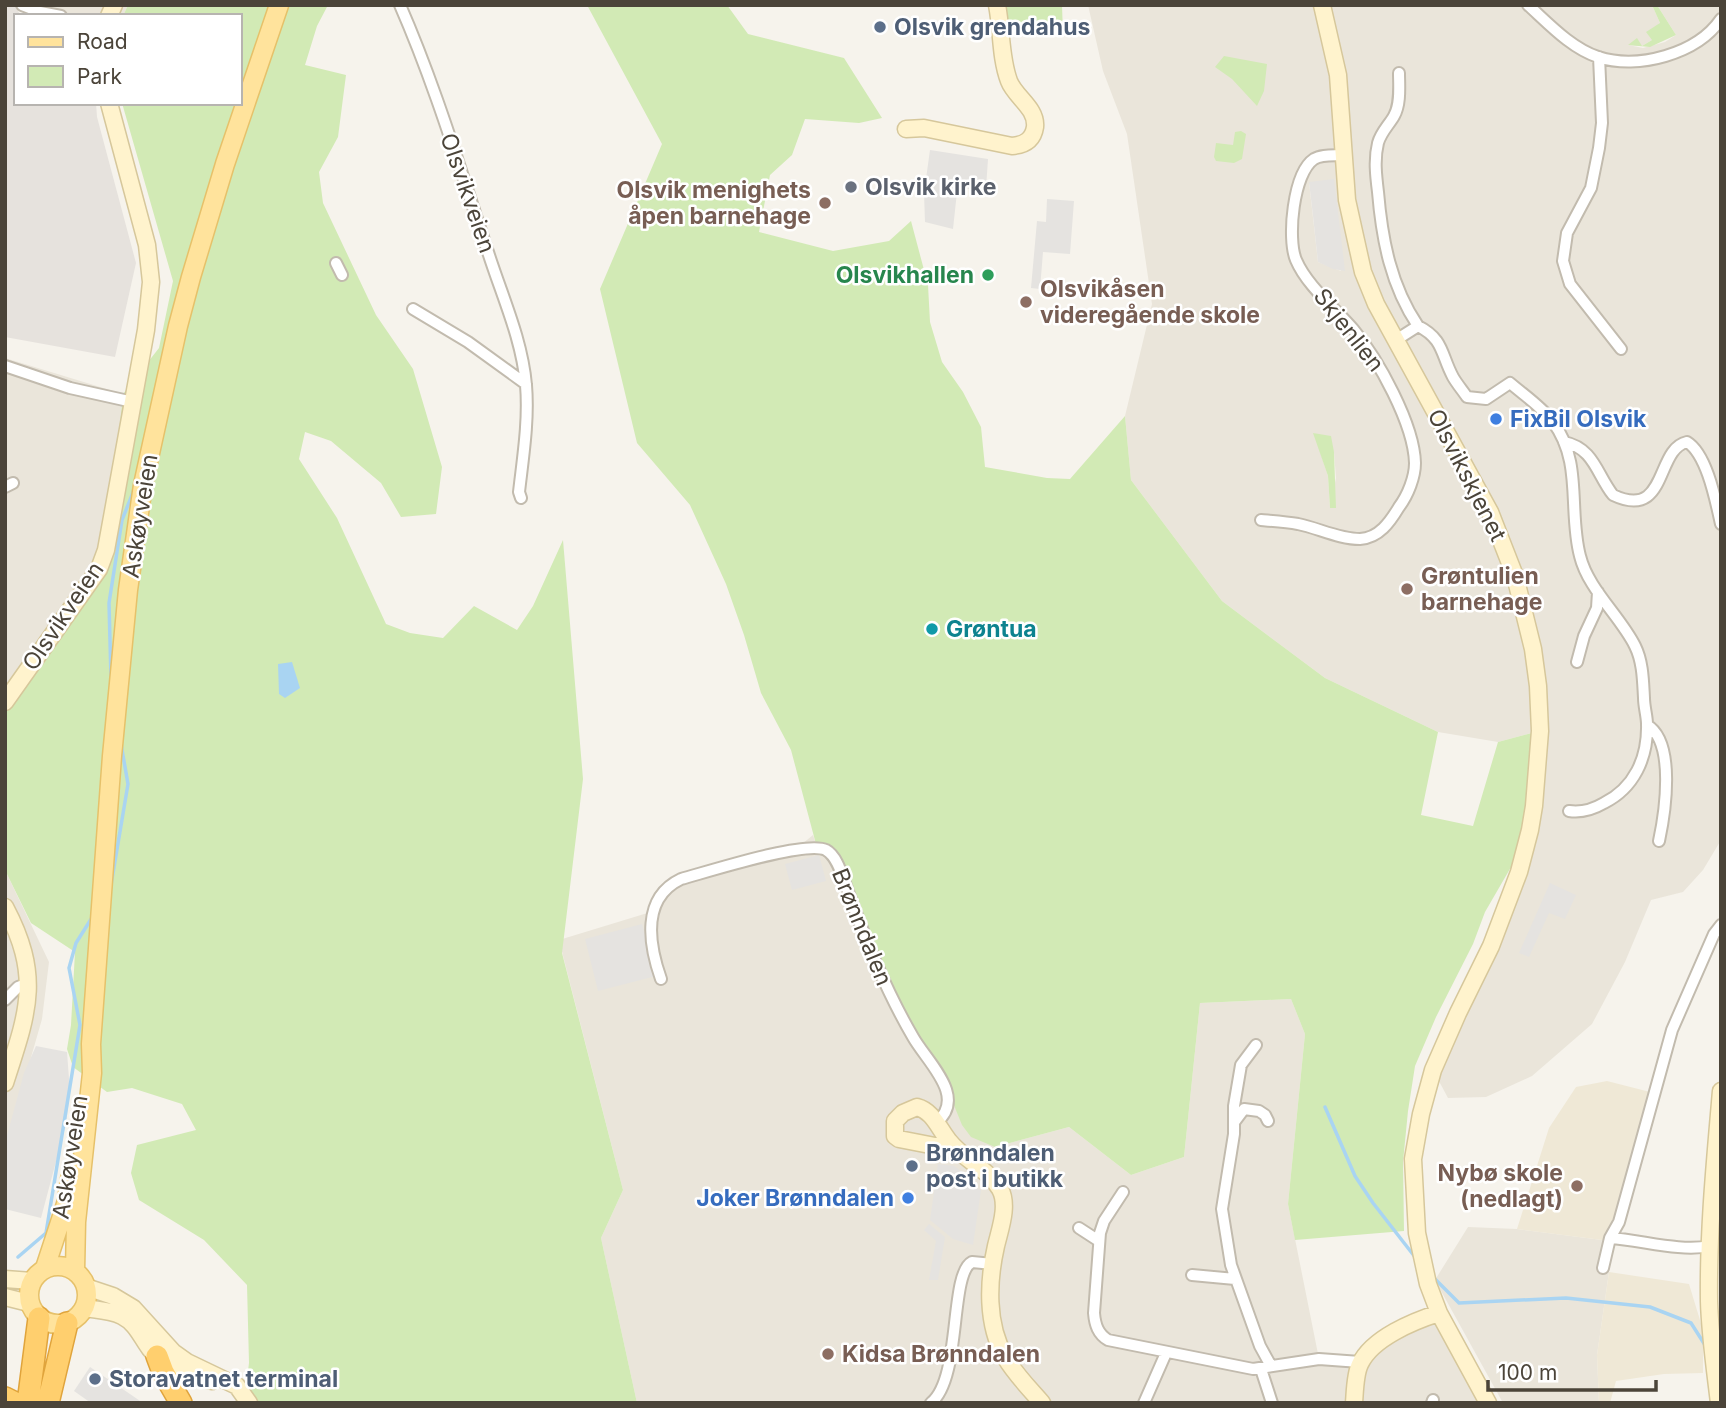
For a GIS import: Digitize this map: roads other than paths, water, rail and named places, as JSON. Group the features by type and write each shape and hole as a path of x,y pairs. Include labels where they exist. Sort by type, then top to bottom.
{"highway":[{"path":"28,1403 34,1310"},
{"path":"48,1403 67,1322"},
{"path":"157,1356 181,1403"},
{"path":"5,1398 15,1403"}],"main road":[{"name":"Askøyveien","path":"81,1279 76,1222 92,1073 91,1044 112,756 128,590 143,485 191,277 225,164 279,5"},
{"path":"906,129 924,128 1012,146 1026,143 1032,136 1034,118 1009,81 997,5"},
{"name":"Olsvikskjenet","path":"1322,5 1339,75 1347,200 1357,250 1376,304 1490,512 1515,576 1534,649 1540,731 1530,830 1519,872 1491,946 1433,1070 1416,1135 1413,1159 1417,1233 1428,1284 1439,1313 1488,1403"},
{"name":"Olsvikveien","path":"5,702 99,569 115,510 146,330 151,282 147,245 110,105"},
{"path":"5,907 24,948 29,983 27,1009 5,1083"},
{"name":"Askøyveien","path":"45,1268 67,1200 83,1072 91,1044"},
{"path":"1719,1403 1709,1303 1710,1246 1721,1091"},
{"path":"949,1143 935,1146 908,1143 895,1136 895,1121 903,1113 917,1107 928,1111 949,1143 991,1178 1003,1196 1002,1224 990,1281 991,1305 1000,1346 1019,1377 1042,1403"},
{"path":"34,1310 28,1292 32,1281 45,1268 57,1265 133,1308 173,1352 187,1362 237,1379"},
{"path":"5,1279 32,1281"},
{"path":"5,1297 34,1310 53,1324 67,1322 84,1308 87,1297 81,1279"},
{"path":"84,1308 114,1312 124,1317 135,1326 157,1356 178,1372 211,1381 237,1379"},
{"path":"1354,1403 1360,1363 1378,1343 1392,1333 1439,1313"},
{"path":"237,1379 237,1386 249,1403"}],"street":[{"path":"22,5 50,14"},
{"name":"Olsvikveien","path":"400,5 433,88 492,266 506,300 526,384 525,437 519,492 521,498"},
{"path":"1528,5 1579,48 1598,57 1642,61 1668,55 1704,36 1721,19"},
{"path":"1598,57 1602,124 1599,148 1591,188 1567,233 1563,261 1570,284 1621,349"},
{"path":"1399,73 1396,114 1378,141 1376,158 1385,248 1396,284 1409,314 1418,326 1437,340 1453,377 1467,397 1486,399 1510,383 1554,423 1572,464 1580,557 1598,592 1636,648 1642,670 1647,725 1638,772 1615,798 1592,810 1569,811"},
{"name":"Skjenlien","path":"1261,520 1298,524 1359,539 1374,536 1381,531 1401,504 1414,472 1412,442 1392,389 1355,332 1318,291 1296,260 1292,242 1297,192 1308,164 1320,156 1345,155"},
{"path":"336,263 342,275"},
{"path":"413,309 468,342 526,384"},
{"path":"1396,340 1418,326"},
{"path":"5,366 70,388 133,402"},
{"path":"1564,442 1576,445 1590,456 1613,495 1629,500 1645,498 1654,490 1674,451 1681,443 1687,442 1694,446 1703,463 1721,524"},
{"path":"1577,662 1584,636 1597,608 1598,592"},
{"path":"1647,725 1654,729 1660,738 1668,783 1659,841"},
{"name":"Brønndalen","path":"661,979 649,933 654,911 670,884 796,849 828,850 838,864 866,942 897,1010 947,1088 948,1108 936,1123"},
{"path":"1603,1268 1610,1238 1619,1222 1672,1030 1714,934 1721,925"},
{"path":"5,1000 18,986 29,983"},
{"path":"1256,1045 1241,1065 1234,1106 1236,1121 1222,1209 1224,1233 1235,1279 1266,1367 1272,1403"},
{"path":"1236,1121 1244,1109 1252,1109 1265,1115 1268,1121"},
{"path":"1123,1192 1104,1221 1099,1241 1094,1313 1099,1332 1108,1340 1166,1353 1266,1367 1319,1359 1360,1363"},
{"path":"1079,1228 1099,1241"},
{"path":"1610,1238 1688,1248 1710,1246"},
{"path":"931,1403 942,1392 967,1265 972,1262 993,1264"},
{"path":"1192,1275 1235,1279"},
{"path":"1144,1403 1166,1353"}],"water":[{"path":"292,662 300,688 285,698 279,694 278,664"}],"waterway":[{"path":"111,678 109,603 122,520 134,490"},
{"path":"111,885 128,784 121,744"},
{"path":"18,1257 46,1233 80,1025 69,968 76,943 93,916"},
{"path":"1325,1107 1355,1176 1415,1257"},
{"path":"1432,1276 1459,1303 1566,1298 1650,1307 1691,1323 1705,1345"}],"place":[{"name":"Olsvik grendahus","path":"880,27"},
{"name":"Olsvik kirke","path":"851,187"},
{"name":"Olsvik menighets åpen barnehage","path":"825,203"},
{"name":"Olsvikhallen","path":"988,275"},
{"name":"Olsvikåsen videregående skole","path":"1026,302"},
{"name":"FixBil Olsvik","path":"1496,419"},
{"name":"Grøntulien barnehage","path":"1407,589"},
{"name":"Grøntua","path":"932,629"},
{"name":"Brønndalen post i butikk","path":"912,1166"},
{"name":"Nybø skole (nedlagt)","path":"1577,1186"},
{"name":"Joker Brønndalen","path":"908,1198"},
{"name":"Kidsa Brønndalen","path":"828,1354"},
{"name":"Storavatnet terminal","path":"95,1379"}]}
